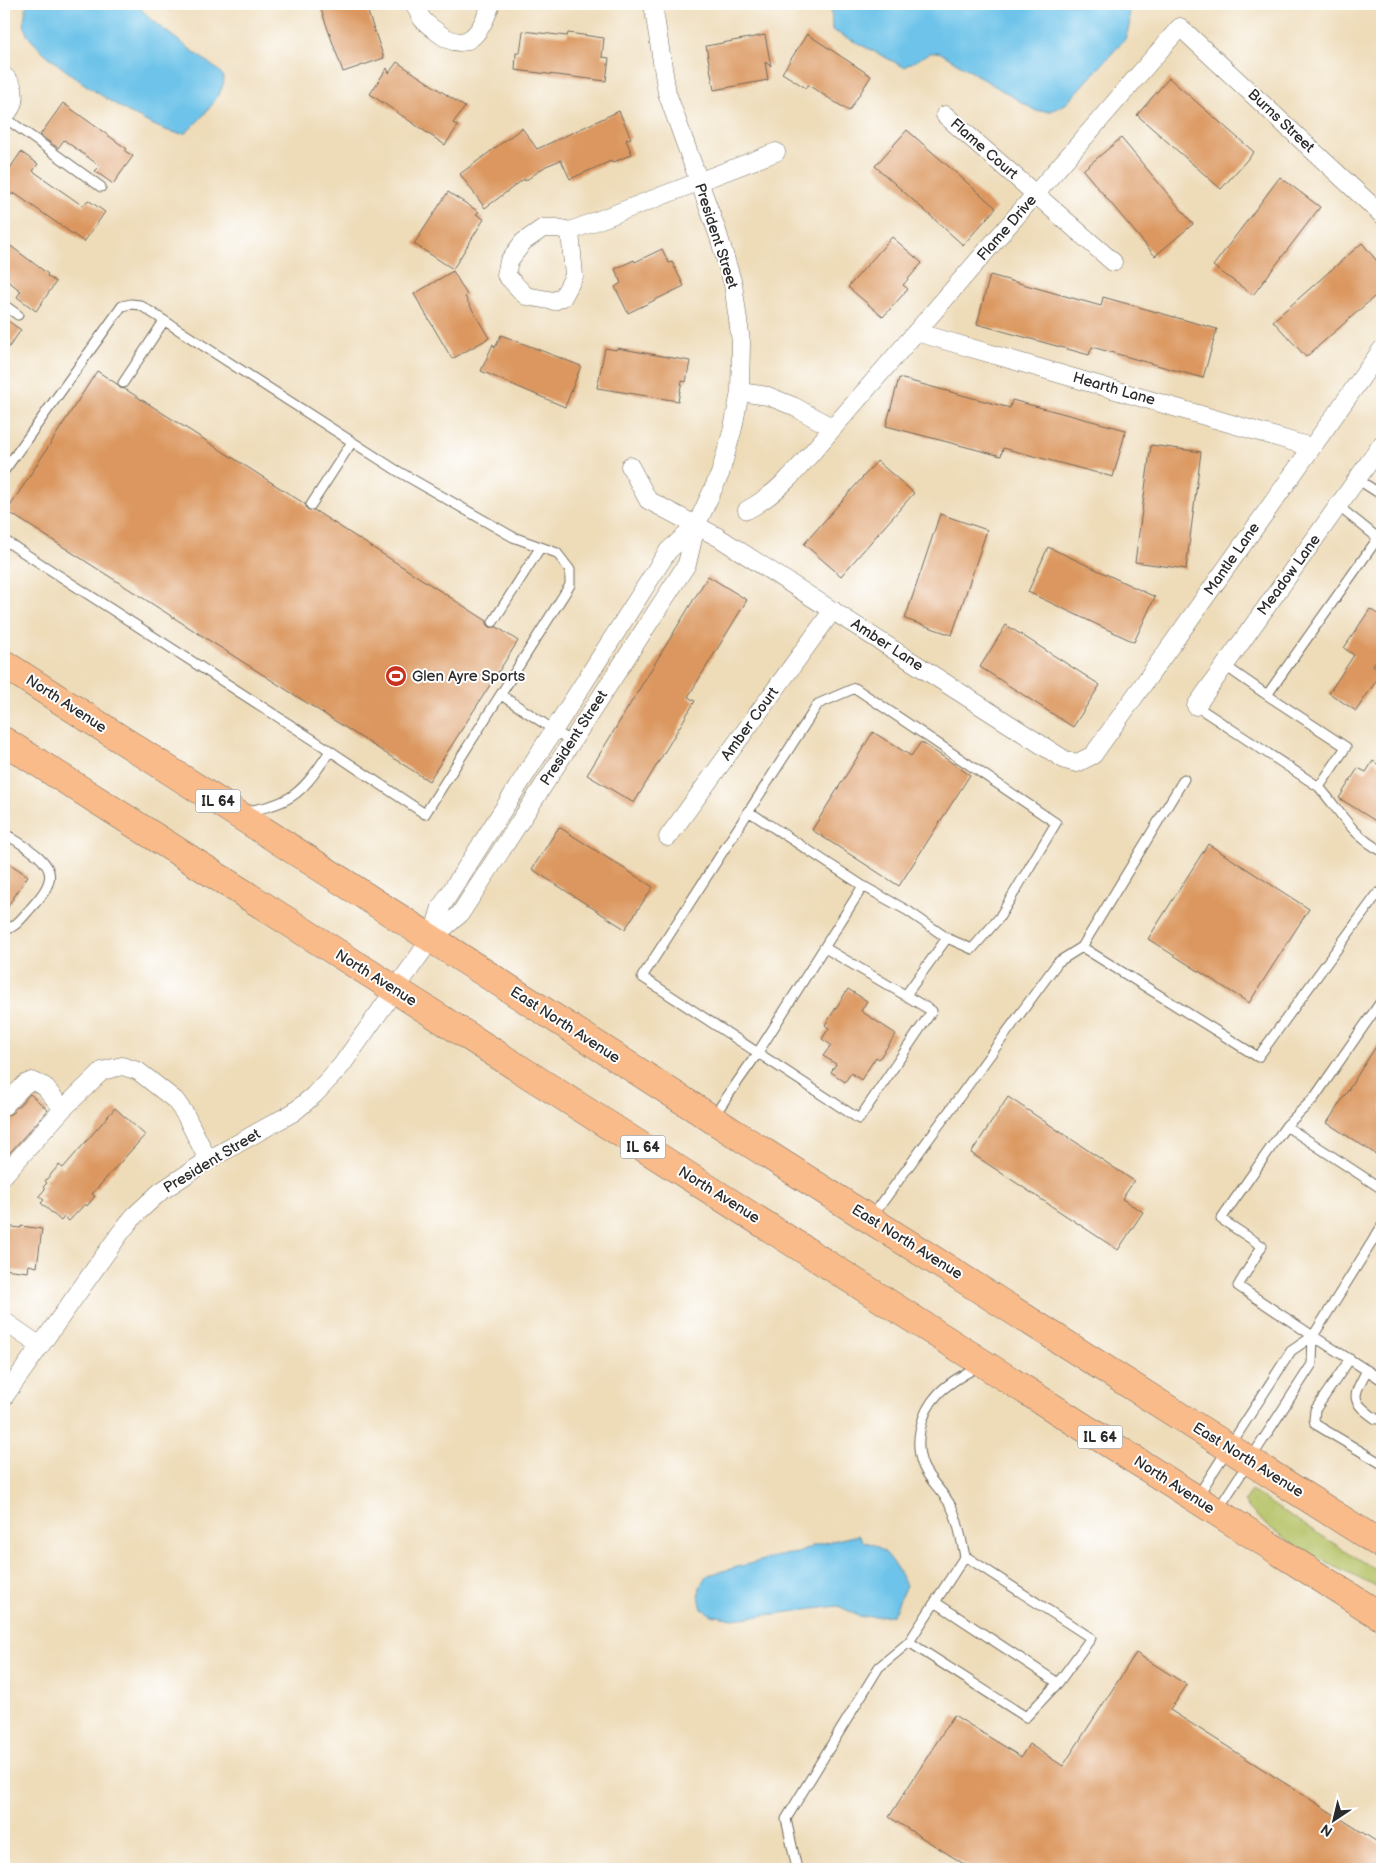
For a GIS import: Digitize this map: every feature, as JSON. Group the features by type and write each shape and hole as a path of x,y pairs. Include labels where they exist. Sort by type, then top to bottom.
{"main road":[{"name":"North Avenue","path":"4,664 432,939"},
{"name":"North Avenue","path":"4,741 1382,1617"},
{"name":"East North Avenue","path":"432,939 1382,1545"}],"street":[{"path":"415,4 421,18 443,37 455,43 468,41 484,24 491,4"},
{"name":"President Street","path":"4,1397 135,1215 160,1192 208,1160 294,1112 314,1096 341,1066 432,939 460,914 687,564 696,526 720,474 733,428 740,392 741,342 733,284 718,234 666,93 653,4"},
{"name":"Flame Drive","path":"747,510 762,502 781,487 1180,27"},
{"name":"Burns Street","path":"1180,27 1382,215"},
{"path":"4,76 13,87 14,96 12,106 4,116"},
{"name":"Flame Court","path":"945,115 1113,262"},
{"path":"570,231 574,276 562,297 554,301 526,296 506,276 509,261 523,242 543,228 557,228 570,231 776,152"},
{"name":"Hearth Lane","path":"916,332 1311,446"},
{"name":"Mantle Lane","path":"1078,763 1093,756 1311,446 1382,349"},
{"path":"740,392 768,396 793,406 833,428"},
{"name":"Meadow Lane","path":"1196,706 1382,444"},
{"name":"Amber Lane","path":"630,466 648,500 718,537 1065,760 1078,763"},
{"name":"President Street","path":"432,939 441,907 553,730 668,551 696,526"},
{"name":"Amber Court","path":"668,837 833,610"},
{"path":"4,1175 63,1109 102,1071 122,1066 138,1071 175,1100 185,1114 208,1160"},
{"path":"4,1106 25,1084 32,1081 44,1086 63,1109"},
{"path":"4,1321 40,1346"}],"lane":[{"path":"4,116 101,187"},
{"path":"4,305 18,314"},
{"path":"4,470 122,306 140,305 396,470 496,527 540,548 557,553 570,570 570,585 425,814 4,540"},
{"path":"123,384 164,321"},
{"path":"311,505 352,442"},
{"path":"1357,479 1382,495"},
{"path":"1267,695 1378,538 1338,506"},
{"path":"493,622 540,548"},
{"path":"1224,665 1346,746 1319,787"},
{"path":"748,811 863,886 908,911 947,938 972,949 999,918 1056,823 855,688 818,704 748,811 642,977 859,1120 932,1011 825,948"},
{"path":"501,695 572,742"},
{"path":"1196,706 1319,787 1349,826 1368,844 1382,851"},
{"path":"235,812 269,807 292,798 304,788 330,751"},
{"path":"870,1218 1058,962 1082,948 1184,779"},
{"path":"4,833 38,856 47,866 50,878 36,902 16,924 4,930"},
{"path":"712,1119 757,1054 863,886"},
{"path":"1082,948 1258,1056 1378,892"},
{"path":"905,996 947,938"},
{"path":"1382,1000 1314,1098 1286,1126 1221,1219 1262,1246 1238,1286 1382,1380"},
{"path":"1286,1126 1382,1189"},
{"path":"1206,1505 1239,1454 1291,1351 1313,1336 1382,1226"},
{"path":"1206,1505 1239,1454 1312,1364 1313,1336"},
{"path":"1350,1359 1315,1410 1314,1419 1316,1424 1382,1464"},
{"path":"797,1869 786,1819 879,1667 909,1642 965,1556 958,1522 951,1506 930,1480 923,1466 919,1450 920,1431 924,1414 937,1395 951,1383 984,1363"},
{"path":"1367,1370 1355,1393 1357,1402 1376,1419"},
{"path":"909,1642 1026,1717 1058,1683 1091,1638 965,1556"},
{"path":"935,1602 1058,1683"}],"green space":[{"path":"1251,1491 1382,1574 1382,1590 1307,1552 1270,1528 1244,1502"}],"water":[{"path":"27,4 136,4 155,23 218,70 223,76 224,82 221,90 210,107 185,133 171,132 151,124 102,96 76,78 37,46 25,30 24,19"},
{"path":"1126,4 1130,22 1125,39 1067,103 1051,111 1036,111 939,52 930,53 904,67 832,30 831,5"},
{"path":"858,1535 864,1542 878,1547 884,1552 894,1564 906,1585 893,1615 862,1617 838,1606 733,1619 712,1615 702,1609 699,1591 708,1575 782,1555 798,1553 815,1545"}],"building":[{"path":"319,4 365,4 384,58 343,72"},
{"path":"523,31 567,36 568,33 604,38 602,57 609,58 606,81 515,70 516,53 520,53"},
{"path":"807,34 871,76 849,111 808,85 806,88 782,73"},
{"path":"765,35 771,66 765,62 768,80 714,90 706,46"},
{"path":"397,62 465,107 453,123 458,126 445,145 370,94 387,68 389,73"},
{"path":"1169,78 1254,152 1221,189 1137,115"},
{"path":"63,103 127,149 125,151 133,156 113,184 95,171 100,166 64,140 58,148 40,135"},
{"path":"619,111 631,138 626,140 632,154 612,163 611,161 570,179 561,160 546,166 525,181 524,179 485,208 460,174 522,128 537,149"},
{"path":"907,130 996,208 963,245 875,166"},
{"path":"1121,138 1193,224 1155,256 1083,170"},
{"path":"21,152 38,164 33,171 83,206 88,200 105,212 84,242 4,188 4,177"},
{"path":"1280,177 1320,207 1253,295 1213,266"},
{"path":"448,192 479,212 476,214 484,219 453,269 414,244"},
{"path":"892,237 922,263 903,285 908,289 883,317 848,287"},
{"path":"4,241 56,282 36,311 17,297 21,291 4,278"},
{"path":"1362,243 1382,267 1382,290 1306,357 1273,321"},
{"path":"662,249 669,263 672,262 684,286 628,313 615,287 621,283 615,269"},
{"path":"453,271 467,295 465,297 489,338 452,359 414,294"},
{"path":"990,275 1101,306 1103,297 1217,329 1203,378 1092,347 1089,355 977,324"},
{"path":"4,318 21,330 4,354"},
{"path":"501,335 581,366 565,407 481,371 493,344 495,348"},
{"path":"605,348 616,350 617,348 690,361 686,382 682,381 678,401 597,388"},
{"path":"97,371 120,388 125,389 305,504 308,510 314,510 487,621 490,627 497,627 518,641 429,781 7,511"},
{"path":"899,378 1010,408 1012,400 1126,430 1113,477 1003,448 1001,456 886,426"},
{"path":"1151,445 1201,452 1186,569 1135,562"},
{"path":"877,461 914,493 841,576 804,544"},
{"path":"940,514 987,530 952,635 905,619"},
{"path":"1048,547 1155,597 1134,642 1028,592"},
{"path":"708,576 747,600 688,697 695,701 634,803 587,775"},
{"path":"1370,609 1382,617 1382,652 1373,665 1382,672 1356,711 1329,693 1354,655 1344,648"},
{"path":"1006,625 1100,685 1073,727 980,667"},
{"path":"873,732 911,756 921,742 970,775 899,886 812,830"},
{"path":"1373,761 1382,767 1382,825 1339,798 1358,768 1366,772"},
{"path":"559,827 653,887 625,929 532,869"},
{"path":"1208,844 1309,909 1249,1003 1148,939"},
{"path":"4,860 28,876 4,912"},
{"path":"848,989 867,1001 861,1011 896,1034 879,1059 876,1057 861,1080 851,1073 845,1082 831,1072 836,1064 823,1056 831,1045 822,1039 829,1028 825,1025"},
{"path":"1382,1037 1382,1158 1327,1123"},
{"path":"30,1094 48,1110 4,1159 4,1117 12,1113"},
{"path":"1008,1097 1134,1181 1122,1199 1143,1212 1118,1250 971,1153"},
{"path":"115,1108 145,1135 92,1194 95,1196 87,1206 85,1204 69,1221 64,1217 61,1221 41,1203 44,1200 39,1196 45,1189 43,1187 47,1183 45,1181 59,1165 63,1168"},
{"path":"4,1226 42,1229 37,1267 29,1265 28,1272 4,1269"},
{"path":"1136,1653 1187,1685 1170,1710 1382,1845 1382,1869 972,1869 889,1817 954,1715 1021,1757 1029,1744 1063,1766"}],"place":[{"name":"Glen Ayre Sports","path":"396,676"}]}
